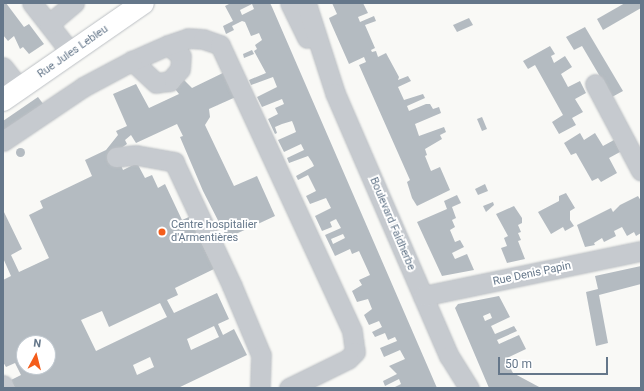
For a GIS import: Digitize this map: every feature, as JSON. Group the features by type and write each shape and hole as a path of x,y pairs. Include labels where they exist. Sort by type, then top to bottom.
{"main road":[{"name":"Rue Jules Lebleu","path":"11,94 143,3"}],"street":[{"path":"32,3 71,53"},
{"path":"49,24 74,3"},
{"name":"Boulevard Faidherbe","path":"290,3 335,93 449,356 469,388"},
{"name":"Boulevard Faidherbe","path":"306,3 335,93"},
{"path":"3,141 83,87 168,45 188,38 203,39 220,45 352,331 355,352 348,359 289,388"},
{"path":"132,62 150,80 156,83 170,81 178,74 181,62 178,52 168,45"},
{"path":"3,67 11,94"},
{"path":"595,84 641,171"},
{"path":"116,157 136,155 174,162 232,286 261,355 260,388"},
{"name":"Rue Denis Papin","path":"424,296 641,251"},
{"name":"Boulevard Faidherbe","path":"449,356 456,388"}],"building":[{"path":"3,3 6,3 24,27 29,24 44,44 29,54 23,47 20,49 14,36 8,41 3,35"},
{"path":"231,3 270,3 437,388 393,388 401,384 399,379 385,386 383,381 397,374 389,366 405,359 400,350 384,357 380,348 397,341 395,337 388,340 385,333 375,337 372,332 382,327 379,321 369,325 364,315 372,309 368,299 357,302 352,291 362,285 359,280 370,275 359,251 352,254 350,249 335,256 325,235 341,228 336,219 330,222 332,227 322,231 315,216 331,208 326,198 310,204 306,196 316,191 308,175 298,180 296,176 314,166 308,156 289,163 287,158 304,150 301,144 284,152 278,140 296,132 292,121 275,127 277,133 275,134 268,119 278,114 275,108 284,104 282,99 262,107 257,97 277,87 273,77 251,85 249,80 266,73 254,51 257,49 255,45 262,40 259,33 251,36 245,22 242,21 232,26 234,30 226,34 223,26 233,21 225,6","holes":["252,4 254,9 242,15 240,10","343,234 345,238 333,244 331,239"]},
{"path":"332,3 363,3 368,13 358,17 360,22 374,16 376,21 365,25 375,48 371,50 372,52 376,51 378,57 386,53 399,77 398,80 408,76 411,81 398,87 404,100 423,94 425,98 407,106 409,111 426,104 430,104 433,109 439,107 441,113 415,124 419,136 444,127 446,132 440,135 442,139 425,149 427,155 425,156 431,171 440,167 450,190 417,206 412,198 407,182 410,180 359,65 366,62 364,57 349,64 330,21 329,18 337,14"},
{"path":"625,3 641,3 641,8 603,30 597,19"},
{"path":"469,18 473,25 457,32 453,25"},
{"path":"585,27 623,91 612,97 582,46 574,50 566,37"},
{"path":"550,46 555,54 551,56 554,63 565,56 572,67 561,74 568,87 580,81 586,93 575,99 583,112 572,118 576,125 559,134 552,122 563,115 535,65 528,69 523,61"},
{"path":"252,50 254,54 244,58 243,54"},
{"path":"227,71 238,96 209,109 210,117 205,125 234,186 257,176 275,216 227,238 203,191 180,137 183,136 177,124 136,143 131,135 125,140 127,144 108,157 112,166 120,163 123,170 137,163 145,178 152,175 158,188 165,184 182,220 189,217 214,269 175,288 178,295 167,300 174,313 217,293 229,319 218,324 223,335 234,329 247,355 178,388 15,388 11,380 21,375 56,375 56,335 16,335 16,365 15,363 6,367 3,362 3,280 11,276 3,258 3,210 22,249 11,255 19,272 49,258 29,215 43,208 40,201 92,176 85,160 106,150 118,135 116,131 127,126 113,94 136,84 149,108 179,94 175,89 184,80 192,88","holes":["160,303 167,317 96,351 81,320 102,311 109,327","214,326 219,337 191,350 187,339","150,357 154,367 137,375 133,365"]},
{"path":"38,97 44,105 3,134 3,121"},
{"path":"482,117 487,129 482,131 477,119"},
{"path":"580,133 584,140 595,133 603,146 614,140 620,152 609,158 617,173 601,182 598,178 592,181 576,153 571,155 564,143"},
{"path":"20,147 25,152 20,157 15,152"},
{"path":"485,184 488,191 478,195 475,189"},
{"path":"566,193 575,208 570,211 570,220 574,226 565,231 563,227 551,234 538,212 559,201 559,196"},
{"path":"457,195 461,203 452,207 456,218 452,220 455,227 450,230 455,242 460,240 464,247 452,253 455,259 467,254 474,270 442,276 417,222 447,209 444,201"},
{"path":"638,196 641,201 641,233 636,236 634,232 627,236 622,227 614,231 616,236 604,242 602,238 594,243 595,245 585,247 577,225 611,208 613,212 620,205"},
{"path":"493,202 494,205 486,212 483,206"},
{"path":"514,206 522,218 522,223 518,225 521,232 518,233 521,240 518,241 525,259 507,263 501,248 507,246 504,238 508,236 496,214"},
{"path":"641,266 641,284 599,295 608,343 596,346 586,292 598,289 595,276"},
{"path":"499,296 510,317 491,326 495,334 514,326 517,331 497,340 499,344 519,335 526,349 505,359 513,373 541,388 489,388 455,308 458,304","holes":["490,313 492,318 485,321 483,316"]}],"place":[{"name":"Centre hospitalier d'Armentières","path":"162,232"}]}
